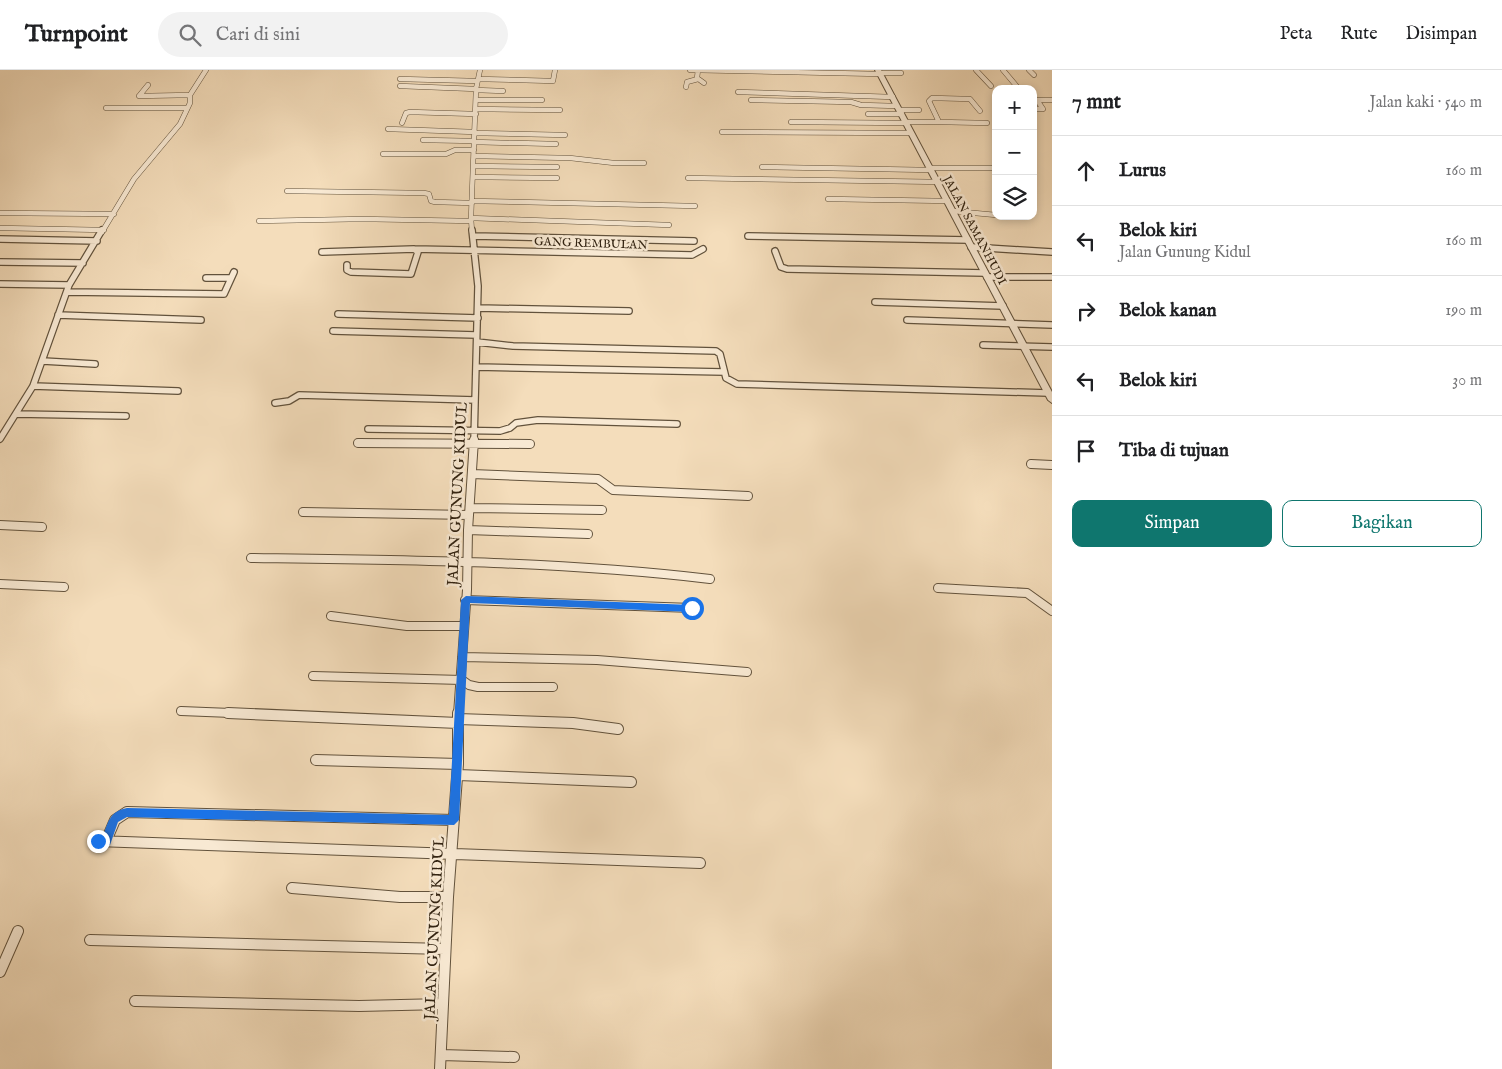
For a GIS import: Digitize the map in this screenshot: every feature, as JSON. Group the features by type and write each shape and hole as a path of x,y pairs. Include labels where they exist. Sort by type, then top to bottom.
{"street":[{"path":"0,439 33,386 69,285 134,179 180,124 190,95 206,70"},
{"name":"JALAN GUNUNG KIDUL","path":"440,1069 448,897 458,775 458,721 462,680 463,626 474,445 478,308 475,250 471,220 476,100 480,70"},
{"path":"400,86 553,82 555,70"},
{"path":"690,70 901,73"},
{"path":"698,70 698,79"},
{"path":"976,70 991,86"},
{"path":"1003,70 1016,85"},
{"path":"1030,70 1034,75"},
{"name":"JALAN SAMANHUDI","path":"880,72 986,275 1049,389 1052,400"},
{"path":"698,79 704,84"},
{"path":"686,87 688,81 698,79"},
{"path":"400,80 477,85 503,91"},
{"path":"148,84 139,96 190,95"},
{"path":"738,92 892,97"},
{"path":"939,122 929,100 930,98 970,99 980,111"},
{"path":"476,100 542,100"},
{"path":"751,100 855,102 861,105 900,110"},
{"path":"1037,100 1052,100"},
{"path":"1037,101 1043,109 1037,109"},
{"path":"106,108 187,108"},
{"path":"402,123 406,113 410,112 560,110"},
{"path":"868,114 919,110"},
{"path":"791,122 987,123"},
{"path":"388,129 474,140 568,158 614,163 644,162"},
{"path":"382,154 446,154 491,130"},
{"path":"722,132 911,133"},
{"path":"474,140 565,135"},
{"path":"423,140 474,140 556,144"},
{"path":"473,166 557,167"},
{"path":"762,167 992,168"},
{"path":"473,177 557,178"},
{"path":"688,178 945,182 954,188"},
{"path":"287,191 424,193 429,194 431,202 528,200 613,205 695,206"},
{"path":"828,199 948,202"},
{"path":"953,211 992,215"},
{"path":"0,213 114,214"},
{"path":"259,221 362,218 669,225"},
{"path":"0,228 104,230"},
{"path":"473,236 694,241"},
{"path":"748,236 970,244 1052,252"},
{"path":"0,239 97,241"},
{"name":"GANG REMBULAN","path":"322,252 475,250 692,255 703,249"},
{"path":"347,265 347,270 351,272 411,274 418,252 414,250"},
{"path":"775,251 781,267 787,269 1052,277"},
{"path":"0,262 83,263"},
{"path":"67,292 224,294 233,275 206,278"},
{"path":"0,284 69,285"},
{"path":"876,302 1003,306"},
{"path":"478,308 629,311"},
{"path":"338,314 478,318"},
{"path":"58,315 201,320"},
{"path":"907,320 1052,325"},
{"path":"332,331 477,339 513,346 711,350 720,354 724,372 730,382 742,384 1049,389"},
{"path":"983,345 1052,347"},
{"path":"43,361 95,364"},
{"path":"477,366 724,372"},
{"path":"33,386 178,391"},
{"path":"275,403 289,401 299,395 475,400"},
{"path":"17,414 126,416"},
{"path":"368,429 500,431 516,423 538,420 677,424"},
{"path":"358,443 530,444"},
{"path":"1031,464 1052,465"},
{"path":"472,474 598,479 603,481 608,489 613,490 748,496"},
{"path":"303,512 602,510"},
{"path":"0,525 42,527"},
{"path":"468,530 588,534"},
{"path":"251,558 468,562 652,572 710,579"},
{"path":"0,584 64,587"},
{"path":"938,588 1030,593 1035,596 1044,608 1052,611"},
{"path":"466,600 692,608"},
{"path":"331,616 407,626 463,626"},
{"path":"462,657 597,660 748,672"},
{"path":"313,676 462,680 469,685 478,687 553,687"},
{"path":"181,711 458,721 574,723 618,729"},
{"path":"316,760 458,764"},
{"path":"458,775 630,782"},
{"path":"454,820 127,812 120,814 114,819 102,841 451,856 700,863"},
{"path":"292,888 400,897 448,897"},
{"path":"0,972 18,931"},
{"path":"90,940 445,949"},
{"path":"135,1001 359,1006 443,1004"},
{"path":"441,1055 514,1057"}],"route":[{"path":"98,841 106,841 114,819 120,814 127,812 454,820 463,626 466,600 692,608"}]}
